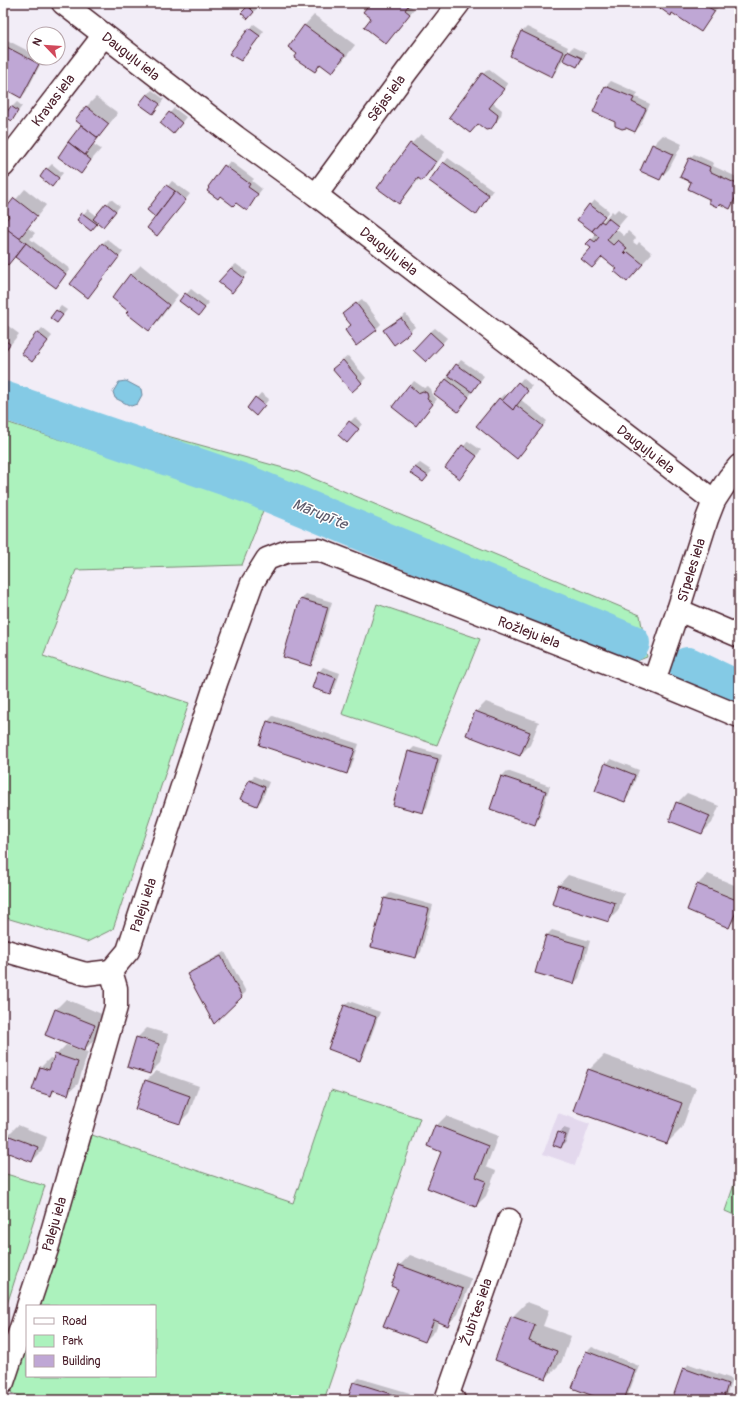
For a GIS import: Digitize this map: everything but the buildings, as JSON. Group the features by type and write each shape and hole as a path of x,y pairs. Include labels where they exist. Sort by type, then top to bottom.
{"street":[{"name":"Dauguļu iela","path":"63,3 236,137 316,195 714,501"},
{"name":"Sējas iela","path":"316,195 459,3"},
{"name":"Kravas iela","path":"3,166 104,35"},
{"name":"Sīpeles iela","path":"654,681 714,501 739,466"},
{"name":"Rožleju iela","path":"319,550 654,681 739,716"},
{"name":"Paleju iela","path":"28,1305 49,1241 116,1007 116,988 111,970 128,951 216,683 252,583 267,559 288,551 319,550"},
{"path":"678,610 739,636"},
{"path":"3,950 86,974 111,970"},
{"name":"Žubītes iela","path":"454,1400 447,1397 509,1220"},
{"path":"3,1382 26,1313"}],"shaded area":[{"path":"558,1113 590,1124 575,1165 543,1154"}],"green space":[{"path":"3,382 131,426 298,472 640,615 647,657 634,662 264,508 242,565 76,570 43,656 189,703 113,929 87,942 3,917 3,421 145,467 3,418"},
{"path":"377,604 480,639 437,745 342,714"},
{"path":"331,1090 420,1118 324,1400 30,1400 11,1393 26,1346 26,1377 156,1377 156,1305 39,1305 92,1135 293,1203"},
{"path":"739,1170 739,1217 725,1211"},
{"path":"3,1173 45,1186 3,1317"}],"water":[{"path":"126,381 141,389 142,395 137,404 131,406 115,398 113,392 119,382"}],"waterway":[{"name":"Mārupīte","path":"3,400 247,484 631,643"},
{"name":"Mārupīte","path":"688,666 739,690"}]}
